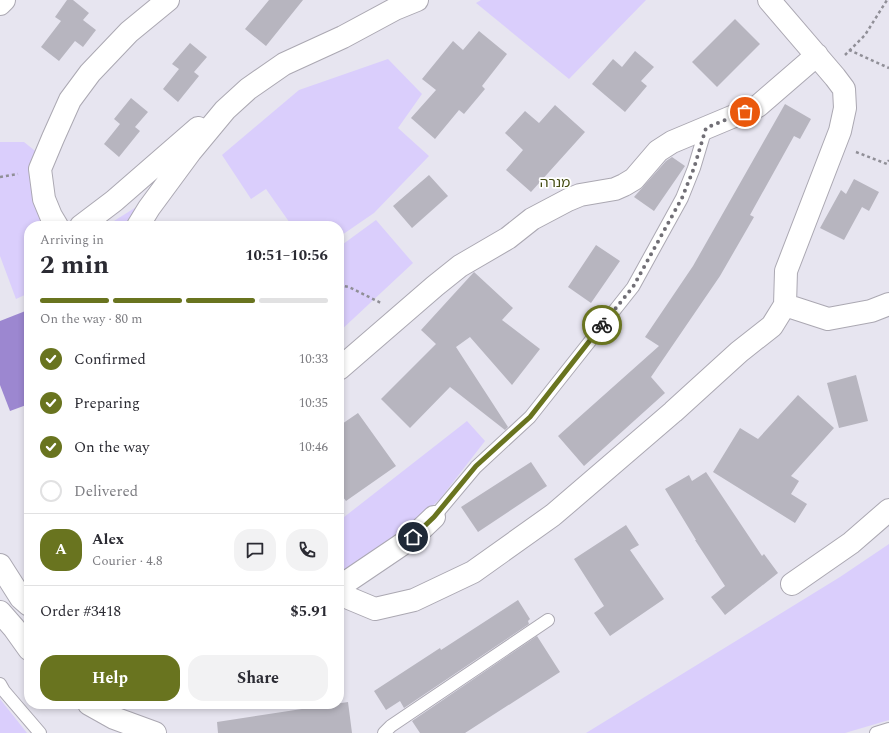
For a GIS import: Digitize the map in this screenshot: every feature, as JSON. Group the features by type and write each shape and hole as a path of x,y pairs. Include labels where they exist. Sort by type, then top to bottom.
{"street":[{"path":"0,4 4,0"},
{"path":"54,221 44,199 40,169 52,138 70,100 90,72 129,32 168,0"},
{"path":"88,221 114,201 193,131 225,110 248,90 284,64 343,37 395,9 417,0"},
{"path":"344,596 375,609 414,600 474,572 553,515 673,412 739,352 772,326 785,305 786,271 840,131 845,108 844,89 823,62 769,0"},
{"path":"344,365 460,266 508,238 532,219 580,195 615,189 624,185 634,179 658,151 672,142 758,106 823,62"},
{"path":"141,221 190,151 225,110"},
{"path":"785,305 828,319 871,311 889,304"},
{"path":"792,584 851,543 889,510"},
{"path":"344,584 413,537 434,517"},
{"path":"0,565 24,601"},
{"path":"0,612 24,642"},
{"path":"99,709 114,718 155,733"}],"lane":[{"path":"434,517 476,466 530,417 633,287 682,198 694,168 706,128"},
{"path":"384,733 391,726 548,620"},
{"path":"0,684 4,692 40,733"},
{"path":"876,733 889,729"}],"path":[{"path":"823,62 850,50 865,35 887,0"},
{"path":"850,50 889,68"},
{"path":"835,144 887,164 889,160"},
{"path":"344,286 349,287 403,314"}],"shaded area":[{"path":"481,0 646,0 569,79 476,3"},
{"path":"388,59 422,94 398,128 429,156 374,213 344,234 344,221 288,221 266,189 251,199 222,155 299,90"},
{"path":"0,142 24,142 39,154 46,221 24,221 24,295 16,299 0,256"},
{"path":"149,199 134,221 114,221"},
{"path":"376,220 413,263 344,327 344,243"},
{"path":"24,312 24,406 10,411 0,385 0,321"},
{"path":"467,421 485,441 440,499 390,545 344,570 344,517"},
{"path":"889,544 889,720 845,733 586,733 840,577"},
{"path":"0,699 27,733 0,733"}],"building":[{"path":"67,0 73,0 89,13 83,20 96,30 83,47 75,41 59,61 41,47 61,21 55,17"},
{"path":"269,0 303,0 266,46 245,29"},
{"path":"735,19 760,44 717,87 692,62"},
{"path":"479,31 507,54 482,86 485,89 464,114 459,110 435,139 411,118 436,90 422,79 453,41 463,50"},
{"path":"190,43 207,57 194,72 199,76 178,102 163,89 179,69 172,64"},
{"path":"635,51 654,67 641,81 647,86 625,112 592,84 613,59 622,67"},
{"path":"131,98 148,112 135,127 140,131 119,157 104,144 120,124 114,119"},
{"path":"785,104 811,119 800,139 794,136 750,215 754,217 720,276 651,377 665,393 584,466 558,436 659,346 645,337 693,266"},
{"path":"555,105 585,132 531,192 506,170 523,150 505,133 525,111 539,123"},
{"path":"672,157 685,166 654,211 634,197 666,161"},
{"path":"429,175 448,196 412,228 393,206"},
{"path":"854,179 879,192 869,211 862,207 844,240 820,228 841,190 846,194"},
{"path":"596,245 620,261 591,303 568,287"},
{"path":"474,272 513,308 502,320 540,349 512,385 470,337 456,347 508,427 505,430 450,387 410,428 381,399 436,344 421,330"},
{"path":"856,375 868,421 839,428 827,383"},
{"path":"798,395 834,428 791,476 799,481 791,494 807,504 795,523 713,472 740,428 758,439"},
{"path":"358,413 396,466 346,501 344,498 344,423"},
{"path":"531,462 547,486 478,532 461,507"},
{"path":"706,472 762,556 764,554 778,573 725,615 711,597 725,586 695,540 665,489 689,475 692,481"},
{"path":"626,525 639,545 630,550 664,599 610,636 594,613 604,606 574,559"},
{"path":"518,600 530,619 528,621 529,624 404,708 400,701 386,710 374,691"},
{"path":"537,636 560,672 465,733 420,733 412,721"},
{"path":"348,702 352,733 218,733 217,722 302,709 344,709 344,703"}],"way so far":[{"path":"602,325 633,287 682,198 694,168 706,128 745,112"}],"district":[{"name":"מנרה","path":"555,182"}],"route":[{"path":"413,537 434,517 476,466 530,417 602,325"}]}
